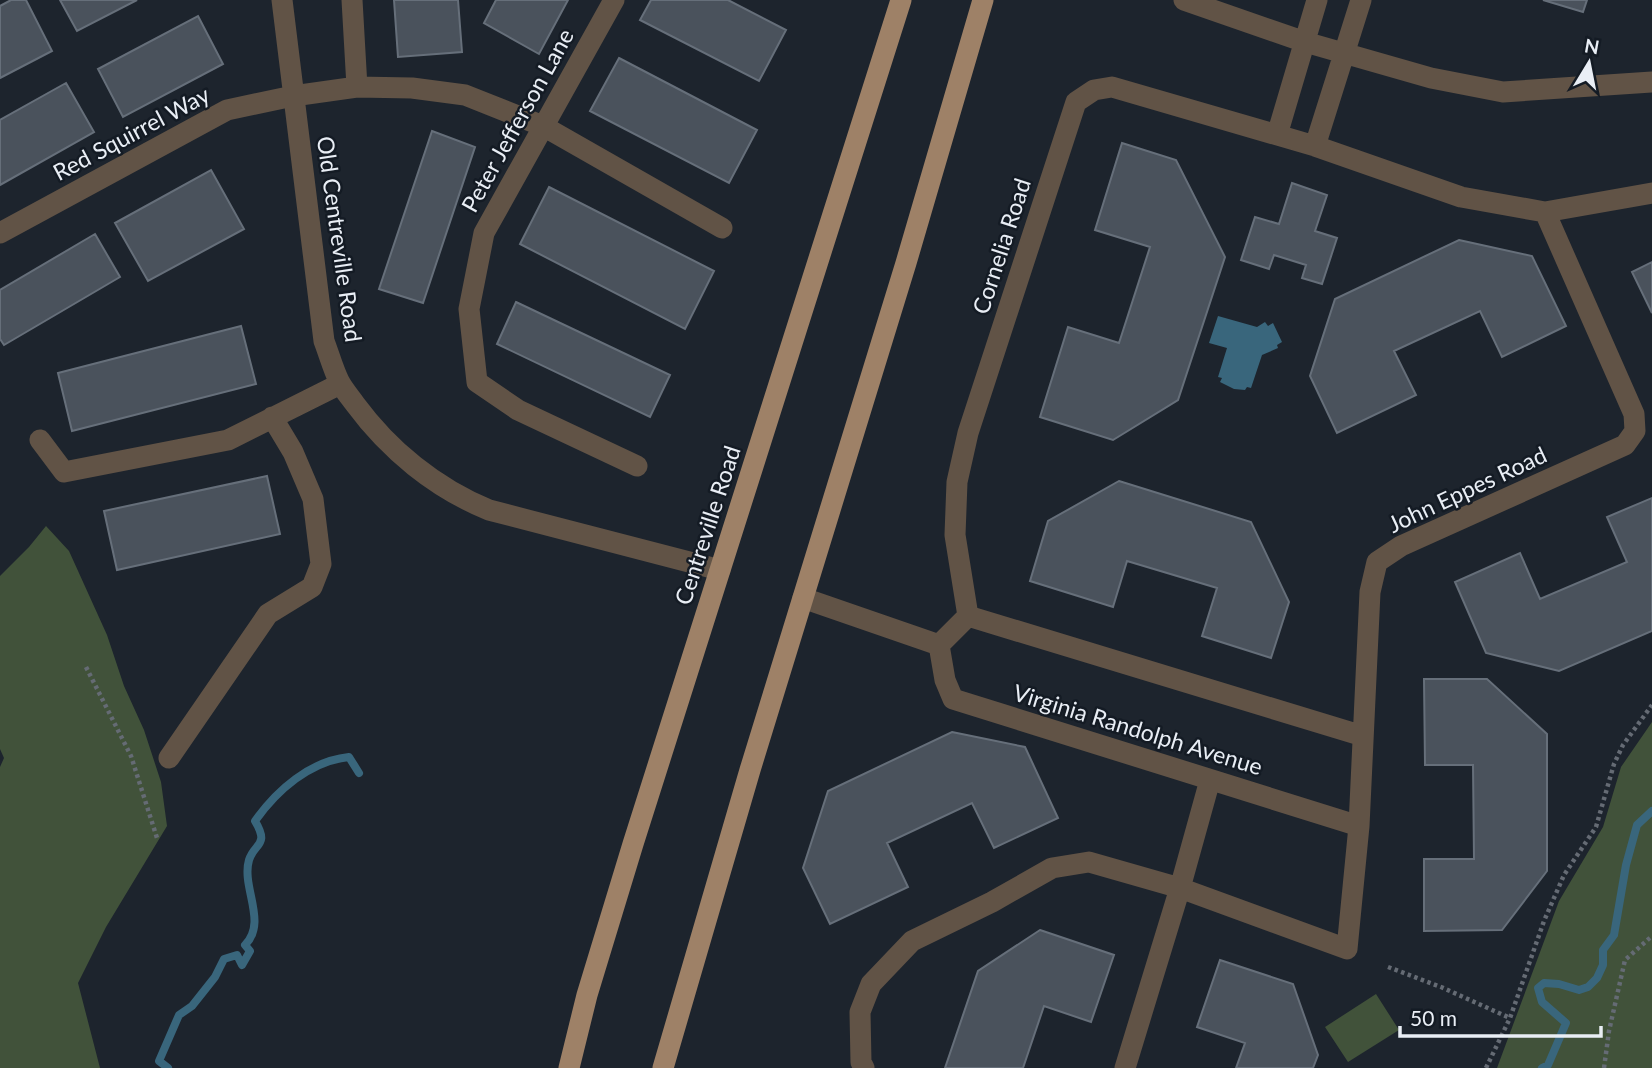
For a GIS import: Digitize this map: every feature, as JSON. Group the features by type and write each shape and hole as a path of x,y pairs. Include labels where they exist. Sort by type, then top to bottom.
{"main road":[{"name":"Centreville Road","path":"569,1068 587,995 629,857 901,0"},
{"path":"663,1068 983,0"}],"street":[{"name":"Old Centreville Road","path":"282,0 324,341 340,384 369,423 400,453 442,487 465,500 489,510 720,570"},
{"path":"352,0 357,87"},
{"name":"Peter Jefferson Lane","path":"614,0 484,233 469,309 477,382 518,410 637,466"},
{"path":"1184,0 1305,42 1431,78 1503,92 1652,82"},
{"path":"1277,135 1317,0"},
{"path":"1315,146 1361,0"},
{"name":"Red Squirrel Way","path":"0,233 227,110 293,96 357,87 412,88 465,95 543,126 722,228"},
{"name":"Cornelia Road","path":"968,616 955,535 957,482 968,433 1076,102 1094,90 1112,87 1315,146 1461,197 1545,212 1652,193"},
{"name":"John Eppes Road","path":"1180,888 1347,949 1359,826 1370,592 1377,562 1401,546 1625,445 1635,431 1634,414 1545,212"},
{"path":"40,440 64,472 228,440 340,384"},
{"path":"169,758 268,614 312,587 321,565 313,499 293,452 272,418"},
{"path":"803,598 939,646 968,616 1363,736"},
{"name":"Virginia Randolph Avenue","path":"939,646 945,680 953,699 1359,826"},
{"path":"1125,1068 1210,780"},
{"path":"864,1068 861,1062 860,1012 871,984 912,941 992,902 1052,868 1089,863 1180,888"}],"path":[{"path":"86,667 131,756 157,838"},
{"path":"1486,1068 1510,1018 1544,920 1564,876 1596,827 1614,764 1623,745 1652,705"},
{"path":"1604,1068 1609,1031 1625,960 1652,936"},
{"path":"1388,967 1510,1018"}],"green space":[{"path":"46,526 69,551 107,635 161,782 167,826 106,927 78,983 100,1068 0,1068 0,767 4,758 0,749 0,576"},
{"path":"1652,722 1652,1068 1497,1068 1559,901 1603,827 1621,767"},
{"path":"1376,994 1399,1030 1348,1062 1325,1027"}],"water":[{"path":"1218,316 1257,327 1265,322 1268,326 1273,323 1282,342 1277,345 1278,348 1262,355 1251,388 1234,389 1220,382 1222,378 1218,377 1227,348 1209,343"}],"building":[{"path":"11,0 26,0 52,51 0,78 0,6"},
{"path":"60,0 137,0 77,31"},
{"path":"394,0 458,0 462,52 398,57"},
{"path":"496,0 568,0 539,54 484,23"},
{"path":"651,0 728,0 786,30 759,81 640,20"},
{"path":"1543,0 1587,0 1583,12"},
{"path":"198,16 223,64 123,117 98,69"},
{"path":"619,58 757,130 729,183 590,111"},
{"path":"66,83 94,132 0,185 0,120"},
{"path":"432,131 475,147 423,303 379,289"},
{"path":"1122,143 1176,160 1225,257 1178,400 1113,440 1040,417 1068,327 1119,343 1150,247 1095,230"},
{"path":"211,170 244,229 148,281 115,223"},
{"path":"1292,183 1327,195 1315,231 1337,238 1322,284 1302,278 1306,265 1274,255 1269,269 1241,260 1255,217 1279,224"},
{"path":"549,187 714,271 685,329 520,244"},
{"path":"95,234 120,277 4,345 0,339 0,290"},
{"path":"1459,240 1532,256 1566,326 1502,357 1480,311 1394,351 1416,395 1337,433 1310,376 1335,299"},
{"path":"1652,262 1652,313 1632,272"},
{"path":"516,302 670,375 650,417 497,344"},
{"path":"241,326 256,384 72,431 58,373"},
{"path":"267,476 280,534 117,570 104,511"},
{"path":"1119,481 1251,522 1289,602 1271,658 1202,636 1217,588 1127,561 1113,607 1030,581 1048,521"},
{"path":"1652,498 1652,631 1559,671 1486,653 1455,582 1520,553 1540,599 1627,562 1607,517"},
{"path":"1424,679 1487,679 1547,734 1547,871 1502,930 1424,931 1424,859 1474,859 1473,765 1425,765"},
{"path":"952,732 1025,747 1058,818 994,848 972,803 887,843 908,887 830,924 803,868 828,791"},
{"path":"1040,930 1114,955 1091,1022 1044,1006 1023,1068 945,1068 978,971"},
{"path":"1220,960 1293,984 1318,1055 1313,1068 1236,1068 1245,1043 1197,1027"}],"waterway":[{"path":"168,1068 159,1061 179,1015 192,1006 215,977 224,959 237,955 242,965 250,951 245,945 251,936 254,915 247,870 251,854 261,840 255,821 284,788 321,764 349,757 359,773"},
{"path":"1542,1068 1548,1065 1566,1023 1542,1002 1538,988 1544,983 1579,990 1588,987 1597,978 1603,965 1603,950 1614,935 1626,865 1637,825 1652,811"}]}
